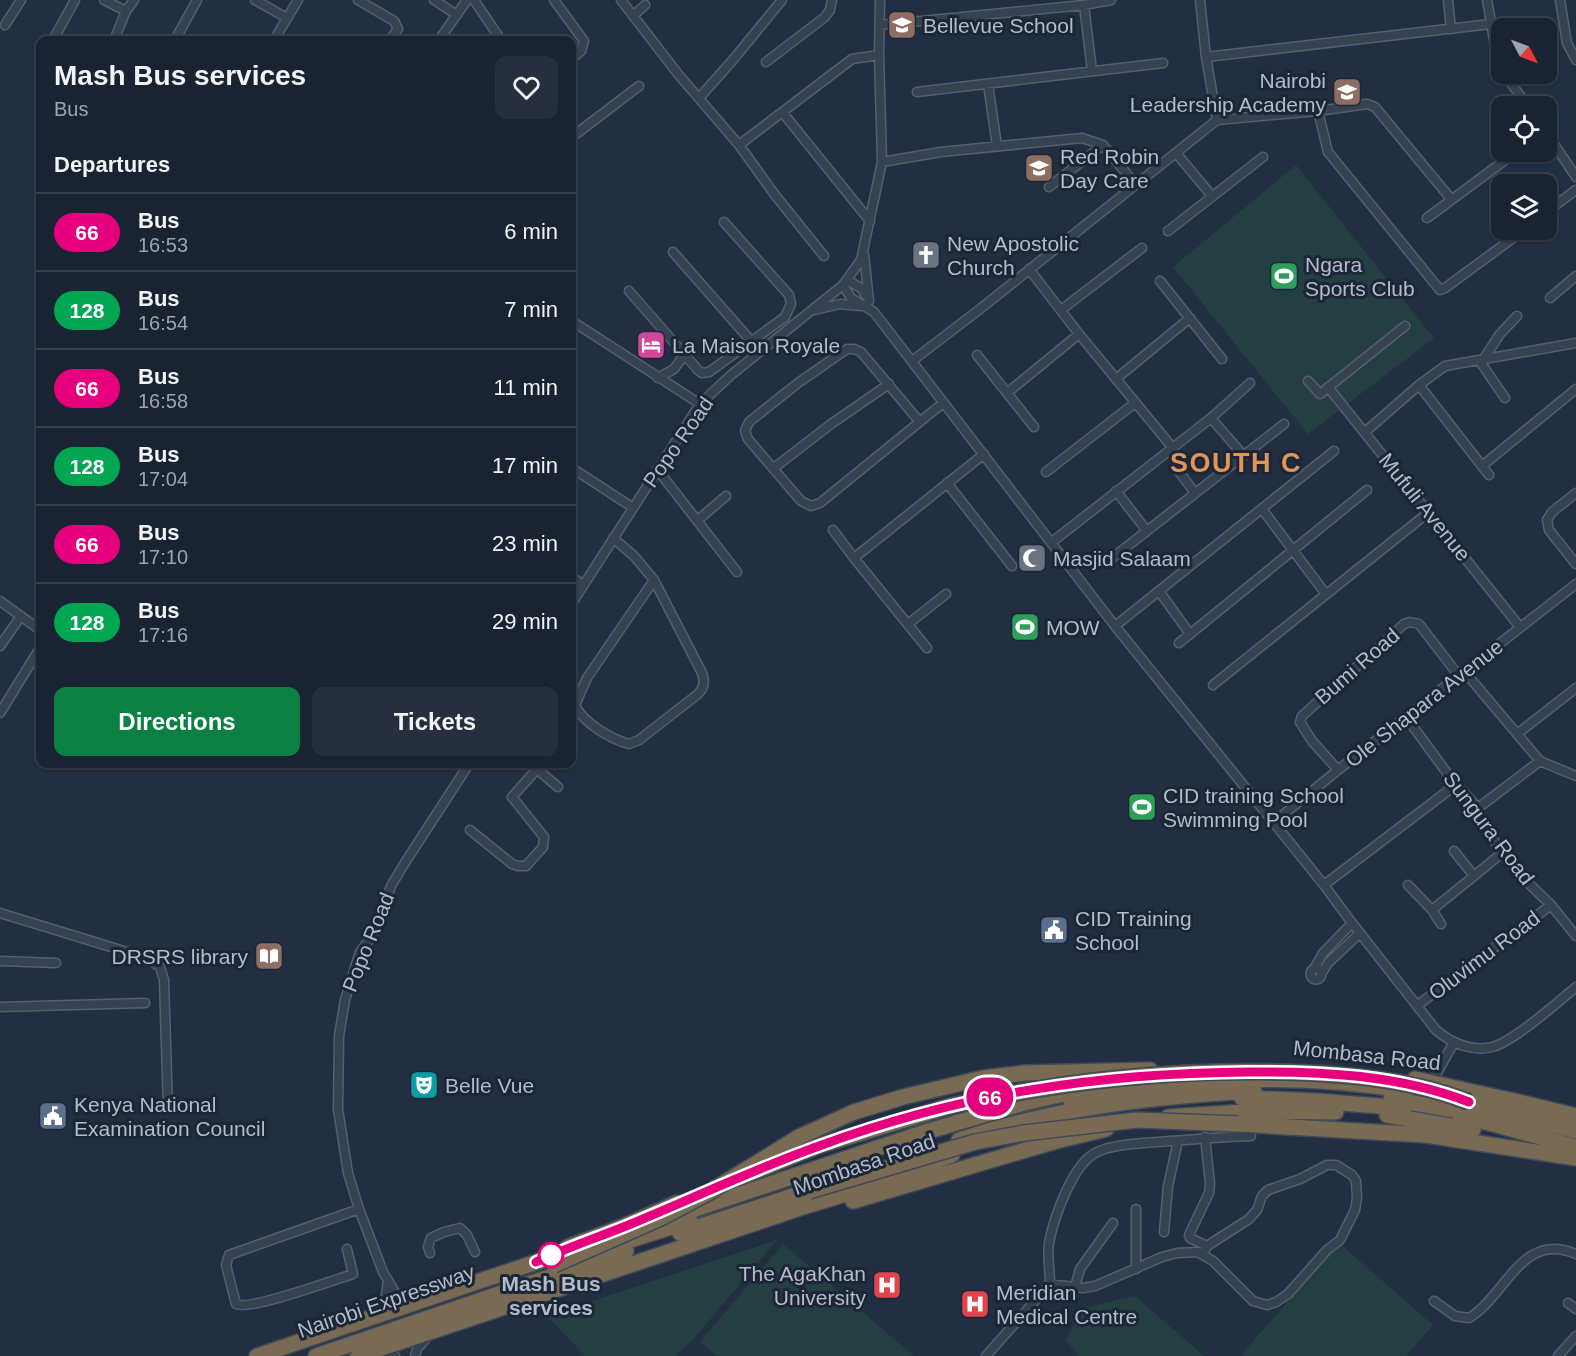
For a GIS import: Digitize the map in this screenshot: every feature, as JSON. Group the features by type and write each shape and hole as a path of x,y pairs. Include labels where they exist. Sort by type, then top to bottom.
{"highway":[{"name":"Mombasa Road","path":"257,1356 922,1133 1024,1103 1100,1086 1249,1069 1303,1067 1380,1073 1434,1083 1576,1116"},
{"path":"554,1265 661,1218 708,1193 799,1137 854,1112 903,1097 983,1078 1025,1074 1142,1069 1198,1075"},
{"path":"536,1262 818,1146 950,1106 1072,1082 1195,1072 1328,1073 1392,1081 1440,1091 1469,1102"},
{"name":"Nairobi Expressway","path":"290,1356 554,1265 992,1121 1109,1092 1206,1082 1304,1081 1394,1089 1469,1102 1576,1131"},
{"name":"Nairobi Expressway","path":"316,1356 808,1198 985,1131 1107,1103 1186,1094 1272,1090 1336,1093 1399,1100 1478,1114 1576,1140"},
{"name":"Mombasa Road","path":"358,1356 808,1198 859,1190 1031,1126 1115,1110 1200,1100 1275,1098 1362,1104 1410,1109 1486,1122 1576,1148"},
{"path":"808,1198 837,1206 1056,1141 1128,1123 1186,1115 1259,1111 1355,1113 1412,1119 1576,1148"},
{"path":"808,1198 975,1142 1024,1133 1137,1120 1426,1135 1576,1158"}],"street":[{"path":"5,25 21,0"},
{"path":"55,36 75,0"},
{"path":"104,0 126,11"},
{"path":"116,36 126,11 134,0"},
{"path":"177,36 197,0"},
{"path":"255,0 287,18"},
{"path":"276,36 298,0"},
{"path":"358,0 394,21 398,29 393,36"},
{"path":"434,0 457,15"},
{"path":"442,36 467,0"},
{"path":"474,0 498,36"},
{"path":"554,0 584,41 582,51 576,56"},
{"path":"621,0 824,256"},
{"path":"699,98 782,0"},
{"path":"766,62 825,17 830,10 832,0"},
{"path":"880,0 882,162 864,251 857,267 845,283 847,294 866,304 874,312 1115,626 1324,885 1436,1030 1454,1042 1475,1049 1495,1047 1574,992"},
{"path":"880,25 1111,0"},
{"path":"1200,0 1206,57 1217,120"},
{"path":"1448,0 1451,29"},
{"path":"1206,57 1491,24 1487,0"},
{"path":"1560,0 1566,43 1576,60"},
{"path":"1090,3 1092,71"},
{"path":"633,16 645,5"},
{"path":"739,146 852,58 879,55"},
{"path":"917,92 1163,63"},
{"path":"988,84 997,146"},
{"path":"576,133 639,86"},
{"path":"912,361 1217,120 1367,104 1375,107 1451,200"},
{"path":"1318,111 1328,152 1438,289 1445,288 1510,240"},
{"path":"783,113 870,221"},
{"path":"882,162 997,146 1082,138 1103,146 1136,185"},
{"path":"1049,187 1103,146"},
{"path":"1557,148 1576,177"},
{"path":"1176,153 1212,196"},
{"path":"1168,231 1263,157"},
{"path":"1427,218 1502,162"},
{"path":"1557,204 1576,190"},
{"path":"629,291 698,370 706,374 784,317 789,312 791,304 789,295 724,222"},
{"path":"1061,310 1142,248"},
{"path":"864,251 866,304"},
{"path":"673,252 751,341"},
{"path":"1029,269 1079,334 1173,447"},
{"path":"1550,298 1576,276"},
{"path":"1160,281 1222,359"},
{"path":"845,283 861,288 866,304"},
{"name":"Popo Road","path":"576,596 700,404 731,375 845,283"},
{"path":"808,312 840,304 866,304"},
{"path":"1481,360 1517,316"},
{"path":"1117,378 1190,318"},
{"path":"576,324 700,404"},
{"path":"1308,381 1318,393 1405,326"},
{"path":"1007,393 1079,334"},
{"path":"1365,432 1445,366 1576,343"},
{"path":"919,422 861,352 854,349 847,350 798,383 750,422 745,431 748,439 801,501 811,506 816,505 919,422 943,402"},
{"path":"658,378 674,369 685,354"},
{"path":"977,354 1034,427"},
{"path":"1481,360 1505,398"},
{"path":"1052,542 1211,417 1250,383"},
{"path":"774,468 831,424 889,384"},
{"path":"1419,386 1489,475"},
{"name":"Mufuli Avenue","path":"1328,387 1520,627"},
{"path":"1482,466 1576,388"},
{"path":"1046,472 1135,403"},
{"path":"1211,417 1242,455"},
{"path":"1111,559 1284,424"},
{"path":"1115,626 1334,451"},
{"path":"855,558 984,454"},
{"path":"657,469 737,572"},
{"path":"1177,469 1195,493"},
{"path":"576,471 632,507"},
{"path":"947,483 1012,566"},
{"path":"1179,643 1367,490"},
{"path":"1116,491 1147,531"},
{"path":"1576,493 1552,512 1546,520 1549,530 1576,564"},
{"path":"698,520 726,496"},
{"path":"1262,509 1325,593"},
{"path":"1213,685 1429,512"},
{"path":"833,530 927,648"},
{"path":"576,707 579,713 591,723 629,744 639,740 701,691 704,684 701,671 654,580 634,556 613,538"},
{"path":"576,580 583,585"},
{"path":"576,703 593,670 654,580"},
{"name":"Ole Shapara Avenue","path":"1274,823 1520,627 1574,588"},
{"path":"1159,591 1190,634"},
{"path":"908,624 946,594"},
{"path":"0,601 36,627"},
{"path":"0,646 21,616"},
{"name":"Bumi Road","path":"1338,770 1312,741 1300,722 1302,716 1404,624 1410,622 1419,624 1462,674"},
{"path":"0,712 36,654"},
{"path":"1462,674 1540,761 1574,775"},
{"path":"1517,734 1576,688"},
{"name":"Sungura Road","path":"1406,717 1478,808 1482,822 1502,853 1521,876 1551,905 1576,936"},
{"path":"1478,808 1540,761"},
{"name":"Popo Road","path":"428,1299 411,1302 401,1300 383,1272 359,1209 348,1173 338,1109 338,1058 345,1000 360,952 373,935 392,886 428,825 466,768"},
{"path":"470,830 512,864 526,866 531,862 543,847 544,837 512,797 535,768"},
{"path":"539,768 558,787"},
{"path":"1324,885 1457,784"},
{"path":"1454,851 1474,876"},
{"path":"1432,910 1502,853"},
{"path":"1408,885 1432,910 1441,924"},
{"name":"Oluvimu Road","path":"1418,1005 1551,905"},
{"path":"0,913 147,958 160,967 164,980 168,1109"},
{"path":"1352,923 1323,953 1318,971 1360,933"},
{"path":"0,961 57,963"},
{"path":"0,1007 145,1003"},
{"path":"1434,1083 1454,1042"},
{"path":"986,1356 1050,1284 1049,1244 1061,1203 1083,1164 1096,1152 1119,1146 1205,1137 1251,1136"},
{"path":"1050,1284 1075,1287 1095,1286 1177,1252 1205,1250 1249,1219 1268,1190 1300,1179 1327,1165 1336,1165 1352,1175 1356,1181 1355,1210 1340,1240 1327,1250 1288,1294 1267,1305 1253,1301 1205,1250 1190,1238 1189,1235 1209,1193 1205,1137"},
{"path":"1164,1232 1168,1186 1178,1140"},
{"path":"347,1249 353,1274 274,1300 244,1306 236,1304 226,1265 229,1255 359,1209"},
{"path":"1136,1209 1136,1269"},
{"path":"1075,1287 1080,1269 1113,1222"},
{"path":"430,1253 428,1247 431,1238 460,1228 467,1235 475,1252"},
{"path":"1434,1301 1455,1316 1469,1318 1519,1265 1533,1255 1555,1247 1576,1254"},
{"path":"371,1318 385,1303 388,1279"},
{"path":"1568,1303 1576,1309"},
{"path":"415,1356 417,1349 432,1331"},
{"path":"1558,1356 1576,1336"},
{"path":"379,1349 395,1356"}],"green space":[{"path":"1296,165 1434,338 1308,434 1173,267"},
{"path":"777,1240 691,1342 675,1356 585,1356 547,1316"},
{"path":"1339,1243 1433,1325 1406,1356 1245,1356 1242,1354"},
{"path":"783,1244 914,1356 717,1356 700,1342"},
{"path":"1135,1296 1204,1356 1080,1356 1065,1341 1083,1308"}],"bus line":[{"name":"66","path":"536,1262 743,1176 853,1134 950,1106 1072,1082 1195,1072 1328,1073 1392,1081 1440,1091 1469,1102"}],"place":[{"name":"Bellevue School","path":"902,25"},
{"name":"Nairobi Leadership Academy","path":"1347,92"},
{"name":"Red Robin Day Care","path":"1039,168"},
{"name":"New Apostolic Church","path":"926,255"},
{"name":"Ngara Sports Club","path":"1284,276"},
{"name":"La Maison Royale","path":"651,345"},
{"name":"Masjid Salaam","path":"1032,558"},
{"name":"MOW","path":"1025,627"},
{"name":"CID training School Swimming Pool","path":"1142,807"},
{"name":"CID Training School","path":"1054,930"},
{"name":"DRSRS library","path":"269,956"},
{"name":"Belle Vue","path":"424,1085"},
{"name":"Kenya National Examination Council","path":"53,1116"},
{"name":"Mash Bus services","path":"551,1255"},
{"name":"The AgaKhan University","path":"887,1285"},
{"name":"Meridian Medical Centre","path":"975,1304"}],"district":[{"name":"SOUTH C","path":"1236,463"}]}
